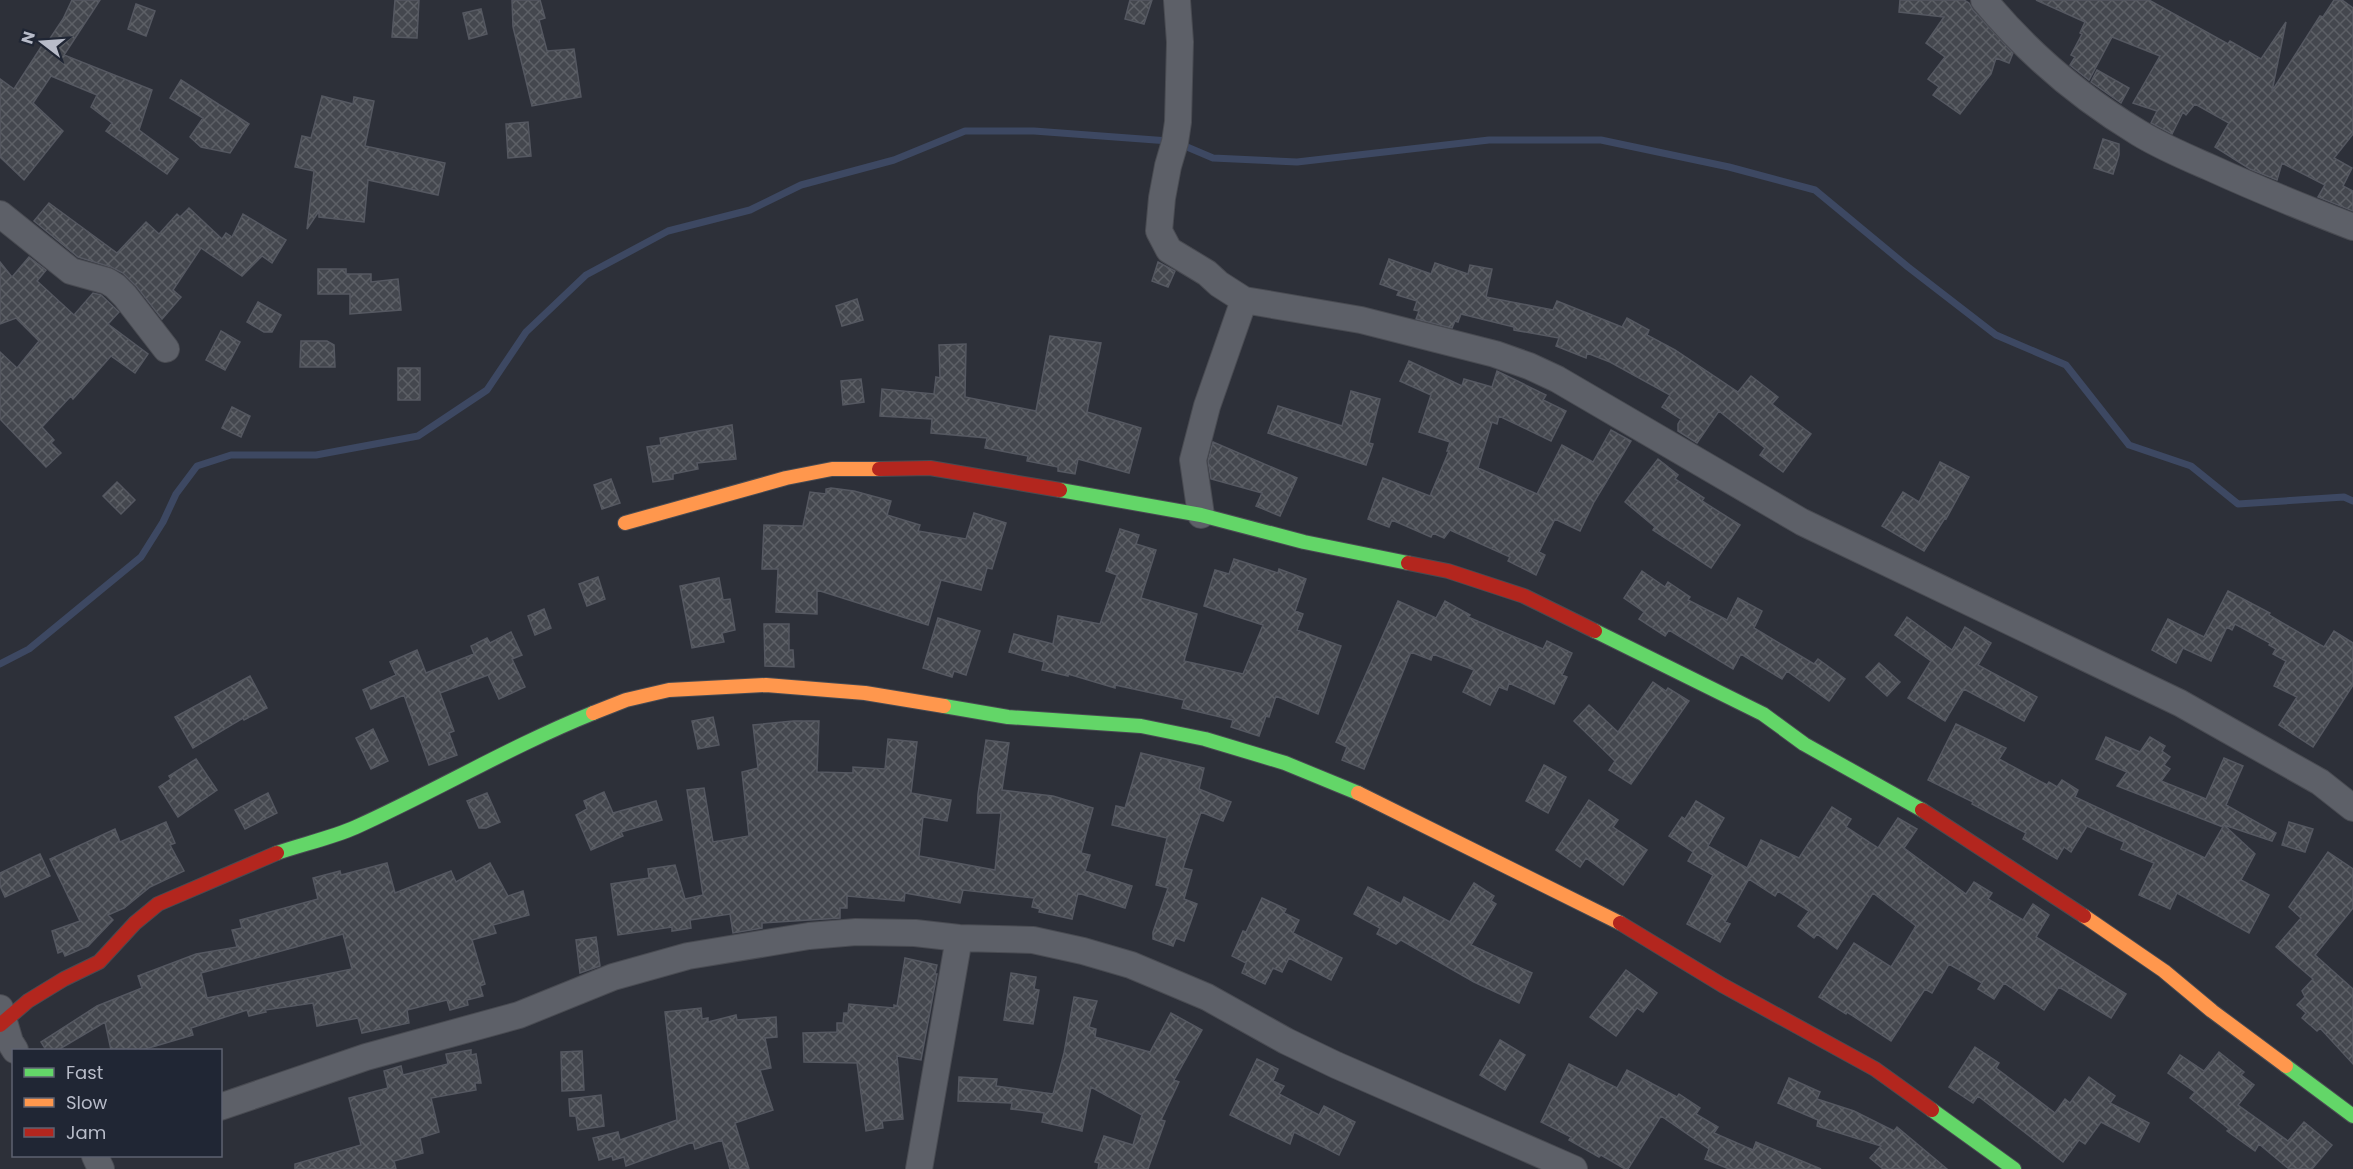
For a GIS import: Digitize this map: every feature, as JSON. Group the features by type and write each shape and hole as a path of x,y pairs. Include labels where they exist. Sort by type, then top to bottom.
{"street":[{"path":"1177,0 1180,42 1178,122 1176,142 1168,166 1162,198 1159,231 1169,250 1207,273 1219,284 1244,300 1361,320 1495,354 1557,379 1802,522 2180,703 2320,782 2353,808"},
{"path":"1983,0 2003,24 2060,77 2139,133 2268,194 2353,227"},
{"path":"0,214 71,271 107,281 116,286 166,349"},
{"path":"1201,515 1193,460 1207,406 1244,300"},
{"path":"625,523 786,478 832,469 930,468 1201,515 1304,542 1448,571 1517,593 1763,714 1804,744 1922,810 2164,971 2212,1011 2353,1116"},
{"path":"15,1049 1,1019 64,979 99,962 116,947 135,923 158,904 267,856 353,828 440,787 544,733 626,700 669,690 766,685 865,693 1008,717 1141,726 1205,739 1285,763 1341,785 1622,923 1722,985 1875,1069 2014,1169"},
{"path":"222,1106 366,1057 519,1015 613,977 688,956 764,942 856,932 915,933 959,938 1033,940 1131,965 1207,998 1336,1065 1574,1169"},
{"path":"919,1169 959,938"}],"building":[{"path":"72,0 100,0 64,55 152,90 139,130 178,159 167,174 106,131 112,123 91,107 97,95 51,76 33,103 63,131 24,180 0,157 0,79 14,89 43,44 45,46 63,19"},
{"path":"395,0 419,0 417,38 392,37"},
{"path":"512,0 540,0 545,18 539,20 547,51 574,49 581,97 532,106 513,27"},
{"path":"1130,0 1152,0 1144,24 1125,19"},
{"path":"1900,0 1964,0 2013,53 2009,63 1996,58 1991,74 1960,114 1933,95 1939,87 1928,79 1945,57 1926,43 1944,17 1899,12"},
{"path":"2036,0 2149,0 2228,44 2230,41 2261,59 2286,22 2272,91 2320,16 2323,17 2334,0 2342,0 2353,8 2353,134 2334,158 2352,168 2343,186 2353,191 2353,211 2318,197 2325,185 2282,163 2277,180 2250,169 2215,147 2229,123 2195,104 2186,115 2183,112 2172,134 2151,123 2157,111 2133,103 2160,56 2112,37 2089,80 2070,65 2075,57 2071,55 2082,34 2080,33 2085,22"},
{"path":"136,4 155,11 146,36 128,29"},
{"path":"481,9 487,34 469,39 463,13"},
{"path":"2097,70 2129,88 2121,103 2091,82"},
{"path":"181,80 249,124 230,153 201,147 190,137 203,118 170,98"},
{"path":"322,96 353,104 354,97 374,101 365,146 445,163 438,195 368,180 364,222 319,217 319,211 307,229 314,171 295,167 302,136 311,138"},
{"path":"528,122 531,156 508,158 506,124"},
{"path":"2103,139 2119,144 2119,155 2113,174 2094,168"},
{"path":"49,203 117,253 146,222 159,234 177,214 180,217 189,208 222,239 226,233 232,237 243,214 286,240 272,263 262,256 242,276 201,248 173,290 181,297 162,319 123,273 78,257 34,221"},
{"path":"29,257 46,270 37,281 74,315 93,293 101,295 119,312 108,324 148,354 135,373 111,356 73,399 71,396 42,427 54,440 51,443 61,453 46,467 0,419 0,352 17,368 39,341 16,318 0,324 0,262 12,277"},
{"path":"1389,259 1431,274 1435,263 1468,274 1470,265 1492,269 1486,297 1553,310 1557,301 1622,327 1627,318 1649,330 1647,335 1675,350 1738,392 1751,376 1778,397 1772,404 1811,434 1783,472 1760,455 1765,448 1719,411 1697,443 1678,431 1681,419 1662,407 1670,395 1610,362 1587,353 1586,358 1556,346 1559,338 1514,330 1514,327 1461,314 1458,322 1455,321 1452,328 1416,319 1419,311 1414,310 1417,301 1397,295 1399,291 1380,284"},
{"path":"1158,262 1175,271 1168,287 1152,281"},
{"path":"318,269 346,269 346,274 371,274 371,282 398,279 401,310 350,314 350,294 318,294"},
{"path":"857,299 863,320 842,326 836,306"},
{"path":"258,302 281,315 272,332 264,332 247,322"},
{"path":"221,331 240,342 225,370 206,360"},
{"path":"1050,336 1101,343 1087,412 1141,428 1129,473 1078,459 1075,474 1058,471 1058,467 1027,461 1028,456 985,448 987,438 931,433 932,419 880,416 882,389 934,394 936,377 940,378 939,345 966,344 965,397 1036,411"},
{"path":"301,341 327,341 334,345 335,367 300,367"},
{"path":"1409,361 1462,386 1464,379 1492,387 1497,371 1546,395 1543,400 1566,411 1551,441 1499,416 1497,424 1492,422 1478,468 1537,494 1562,445 1593,462 1611,430 1631,441 1594,502 1580,531 1555,519 1539,552 1545,555 1536,575 1508,561 1510,557 1450,530 1444,538 1433,533 1431,537 1392,520 1389,527 1368,519 1383,478 1430,496 1449,451 1447,451 1450,442 1419,432 1431,395 1400,381"},
{"path":"398,368 420,368 420,400 398,400"},
{"path":"861,379 864,402 843,405 841,381"},
{"path":"1351,391 1380,399 1369,443 1373,444 1366,465 1268,433 1278,406 1342,426"},
{"path":"232,407 250,416 241,437 222,428"},
{"path":"732,425 736,459 697,463 698,469 673,474 673,479 653,482 647,447 661,445 660,438"},
{"path":"1213,442 1297,478 1280,516 1256,506 1262,493 1211,479 1208,461"},
{"path":"1658,459 1678,475 1675,479 1704,498 1702,501 1740,525 1711,568 1653,530 1655,527 1625,502"},
{"path":"1940,462 1969,477 1946,519 1924,551 1882,526 1903,492 1919,502"},
{"path":"611,479 620,503 602,509 594,485"},
{"path":"117,482 135,500 121,514 103,496"},
{"path":"826,489 854,491 891,501 887,515 920,525 918,531 966,539 974,513 1006,523 992,569 987,568 981,590 941,580 928,625 817,590 817,614 776,612 778,569 762,569 764,525 803,526 810,492 826,494"},
{"path":"1120,529 1139,535 1136,544 1156,550 1141,598 1197,614 1184,661 1243,674 1263,625 1204,606 1215,570 1229,574 1234,559 1278,573 1279,569 1306,579 1295,611 1303,614 1297,630 1341,646 1318,714 1276,696 1259,736 1231,727 1233,720 1182,708 1184,700 1115,685 1115,688 1068,674 1068,676 1042,670 1044,662 1009,652 1014,634 1053,644 1058,616 1100,624 1117,575 1106,571"},
{"path":"1642,571 1665,587 1668,582 1690,597 1688,600 1727,620 1738,598 1762,611 1754,628 1814,664 1818,659 1845,679 1829,701 1787,671 1782,679 1741,654 1733,669 1669,630 1665,636 1639,619 1644,612 1624,598"},
{"path":"598,577 605,599 587,606 579,584"},
{"path":"719,578 723,600 730,599 735,630 722,633 724,642 692,648 680,586"},
{"path":"2228,591 2270,613 2269,615 2324,647 2334,631 2353,643 2353,685 2313,747 2279,725 2297,697 2274,686 2286,661 2273,654 2276,649 2269,645 2270,643 2235,624 2232,630 2227,627 2211,661 2183,648 2176,663 2152,650 2168,619 2204,637"},
{"path":"1398,601 1436,618 1445,601 1470,615 1468,617 1543,649 1547,641 1572,653 1562,675 1567,677 1554,704 1509,683 1507,690 1499,687 1490,705 1463,692 1474,670 1433,654 1431,660 1411,652 1364,769 1342,760 1347,747 1336,742"},
{"path":"544,609 551,628 535,635 528,616"},
{"path":"1907,617 1952,650 1965,627 1991,643 1978,665 2037,697 2024,721 1964,689 1945,721 1908,698 1931,661 1895,635"},
{"path":"938,618 980,631 966,675 954,671 952,677 923,668"},
{"path":"764,624 789,624 789,650 793,650 794,667 765,666"},
{"path":"511,632 522,655 512,659 525,687 499,699 488,675 440,693 454,731 449,733 457,755 429,765 404,695 371,709 363,690 396,675 390,662 417,650 426,673 474,654 471,646 487,638 490,643"},
{"path":"1879,663 1900,682 1887,696 1866,677"},
{"path":"250,676 267,708 244,720 243,718 193,748 175,717"},
{"path":"1653,682 1666,691 1668,688 1689,701 1631,784 1609,770 1615,761 1574,721 1589,705 1618,732"},
{"path":"713,717 719,745 698,749 692,721"},
{"path":"819,721 817,772 853,773 853,767 885,769 888,739 917,742 911,793 951,800 947,821 923,817 919,856 995,870 1001,813 977,813 978,794 986,740 1009,743 1002,790 1053,796 1093,808 1081,853 1090,855 1085,871 1132,886 1125,908 1078,893 1072,919 1039,912 1040,909 1032,907 1034,898 963,890 960,903 905,893 904,901 847,896 847,908 840,908 840,918 762,923 762,928 733,933 730,914 690,920 691,928 672,931 672,927 618,935 611,884 649,878 648,869 675,865 685,899 703,895 687,790 704,788 713,842 749,836 742,772 758,768 753,725"},
{"path":"1956,724 2006,748 1999,759 2047,785 2049,782 2057,787 2062,780 2078,790 2075,797 2205,858 2223,827 2117,786 2127,772 2096,759 2106,737 2140,752 2150,737 2165,746 2162,751 2170,757 2164,765 2170,769 2161,781 2206,799 2224,758 2243,766 2226,805 2276,833 2272,841 2224,825 2255,854 2241,880 2269,895 2249,933 2177,893 2170,909 2139,895 2154,863 2121,849 2124,842 2087,826 2071,852 2064,847 2057,859 2023,839 2026,833 1972,804 1973,802 1928,780"},
{"path":"373,729 388,761 371,769 356,738"},
{"path":"1141,753 1204,768 1199,789 1231,802 1223,821 1201,812 1183,868 1192,870 1184,899 1197,904 1184,941 1176,938 1173,946 1153,939 1153,932 1168,888 1156,885 1167,838 1112,825 1116,806 1125,808"},
{"path":"196,759 217,790 178,817 159,787 171,779 169,776"},
{"path":"1544,765 1566,777 1548,813 1526,801"},
{"path":"604,792 613,813 656,801 662,820 621,832 623,836 591,850 576,815 587,809 584,801"},
{"path":"268,793 277,813 245,829 235,810"},
{"path":"487,793 500,822 486,828 479,828 467,801"},
{"path":"1589,800 1618,820 1613,827 1647,850 1623,885 1586,858 1580,867 1556,850"},
{"path":"1696,801 1724,818 1708,846 1747,868 1761,840 1799,858 1832,807 1851,819 1846,827 1878,848 1898,818 1917,829 1904,848 1966,894 1974,882 1992,893 1988,899 2023,920 2033,904 2049,915 2036,937 2126,994 2111,1018 2059,987 2044,1010 2004,983 1994,999 1978,989 1982,983 1949,964 1932,993 1925,989 1891,1041 1847,1012 1846,1014 1819,997 1854,943 1891,967 1916,926 1873,893 1837,949 1817,934 1814,938 1798,926 1809,911 1778,891 1775,896 1749,879 1725,922 1730,924 1720,942 1687,924 1713,875 1688,861 1693,852 1669,836 1682,817 1685,819"},
{"path":"166,822 175,843 170,845 184,871 150,887 124,908 108,915 113,920 88,946 65,956 63,951 58,953 52,931 80,921 50,859 115,829 120,842"},
{"path":"2289,822 2313,829 2305,852 2282,845"},
{"path":"2328,852 2353,869 2353,908 2315,955 2353,989 2353,1064 2320,1028 2317,1031 2302,1018 2306,1013 2297,1005 2305,997 2302,991 2313,979 2276,947 2301,918 2289,907"},
{"path":"40,854 50,876 5,897 0,886 0,873"},
{"path":"387,863 395,893 451,871 456,882 490,863 508,896 523,891 529,915 493,925 496,933 472,940 485,984 480,986 483,996 467,1000 468,1005 450,1010 447,1000 407,1010 409,1023 362,1033 358,1018 317,1026 313,1003 265,1010 266,1012 249,1016 247,1010 191,1028 193,1035 145,1049 111,1049 105,1022 60,1049 45,1049 41,1042 97,1006 142,988 138,976 196,954 237,947 232,930 242,928 240,920 318,899 313,878 340,871 341,875","holes":["343,934 352,969 207,998 201,973"]},
{"path":"1474,883 1494,896 1491,901 1496,904 1471,945 1532,973 1519,1003 1474,982 1401,940 1396,944 1377,934 1380,928 1354,914 1368,887 1401,904 1404,897 1450,922"},
{"path":"1262,898 1286,909 1284,913 1299,920 1293,933 1342,958 1331,980 1289,958 1282,972 1273,968 1265,984 1242,973 1246,963 1232,956"},
{"path":"596,937 600,966 580,973 576,940"},
{"path":"905,958 937,965 921,1060 897,1056 903,1119 882,1121 883,1128 866,1131 857,1063 804,1062 803,1033 837,1032 837,1023 843,1023 844,1013 848,1013 849,1004 894,1008 894,1005 897,1006"},
{"path":"1626,970 1657,993 1643,1012 1637,1008 1616,1036 1590,1017"},
{"path":"1011,973 1036,977 1034,989 1039,990 1033,1024 1004,1020"},
{"path":"1074,997 1097,1001 1089,1027 1096,1029 1095,1037 1150,1052 1171,1013 1202,1030 1174,1080 1179,1082 1161,1120 1165,1121 1148,1169 1098,1169 1099,1163 1095,1162 1104,1136 1133,1145 1142,1115 1091,1087 1082,1131 1042,1122 1044,1113 1011,1109 1012,1103 958,1101 959,1077 997,1079 996,1086 1053,1094 1064,1053"},
{"path":"701,1008 702,1019 708,1018 708,1022 736,1015 737,1020 776,1017 777,1037 765,1038 771,1068 760,1070 773,1110 735,1123 749,1169 730,1169 722,1140 695,1149 693,1142 626,1166 624,1157 613,1160 612,1156 599,1160 593,1138 618,1132 620,1140 677,1120 665,1012"},
{"path":"1500,1040 1525,1055 1505,1090 1480,1075"},
{"path":"1975,1047 1999,1063 1996,1068 2055,1113 2065,1099 2070,1103 2089,1077 2115,1096 2110,1103 2149,1123 2139,1142 2101,1122 2085,1144 2079,1140 2063,1162 1978,1096 1973,1103 1949,1087"},
{"path":"471,1050 471,1055 476,1054 481,1083 475,1083 476,1090 431,1098 439,1132 420,1138 423,1153 394,1161 396,1169 295,1169 295,1164 361,1145 349,1098 388,1088 384,1071 401,1066 403,1075 448,1064 446,1054"},
{"path":"582,1051 584,1090 562,1091 561,1052"},
{"path":"2219,1052 2244,1072 2241,1075 2254,1085 2238,1105 2288,1141 2304,1122 2332,1145 2312,1169 2289,1169 2259,1144 2255,1151 2227,1131 2229,1129 2190,1098 2195,1092 2168,1073 2180,1055 2204,1071"},
{"path":"1257,1059 1278,1069 1273,1081 1284,1086 1279,1094 1319,1115 1324,1106 1355,1122 1339,1155 1294,1132 1290,1144 1230,1115"},
{"path":"1569,1064 1617,1088 1627,1070 1677,1097 1679,1094 1700,1108 1696,1114 1718,1127 1714,1133 1753,1150 1756,1142 1821,1169 1729,1169 1705,1159 1709,1149 1661,1116 1628,1169 1625,1169 1601,1155 1599,1157 1569,1140 1571,1137 1541,1122"},
{"path":"1789,1078 1820,1092 1817,1099 1854,1111 1894,1131 1897,1127 1947,1169 1883,1169 1870,1158 1881,1146 1817,1126 1818,1120 1778,1103"},
{"path":"601,1095 604,1126 578,1130 576,1116 570,1116 569,1099"}],"waterway":[{"path":"0,664 29,649 141,557 163,522 176,494 197,466 231,455 316,455 418,436 487,390 526,332 586,275 668,231 750,210 801,185 894,160 965,131 1034,131 1169,141"},
{"path":"1180,144 1213,158 1297,162 1489,140 1601,140 1729,167 1815,190 1908,267 1996,335 2066,365 2129,445 2191,466 2238,504 2344,497 2353,501"}],"traffic: fast":[{"path":"1060,490 1201,515 1304,542 1408,563"},
{"path":"1595,631 1763,714 1804,744 1922,810"},
{"path":"944,706 1008,717 1141,726 1205,739 1285,763 1358,793"},
{"path":"277,853 356,827 593,713"},
{"path":"2286,1066 2353,1116"},
{"path":"1932,1110 2014,1169"}],"traffic: slow":[{"path":"625,523 786,478 832,469 879,469"},
{"path":"593,713 626,700 669,690 766,685 865,693 944,706"},
{"path":"1358,793 1620,923"},
{"path":"2084,916 2164,971 2212,1011 2286,1066"}],"traffic: jam":[{"path":"879,469 930,468 1060,490"},
{"path":"1408,563 1448,571 1524,596 1595,631"},
{"path":"1922,810 2084,916"},
{"path":"0,1025 28,1001 64,979 99,962 135,923 158,904 277,853"},
{"path":"1620,923 1722,985 1875,1069 1932,1110"}]}
